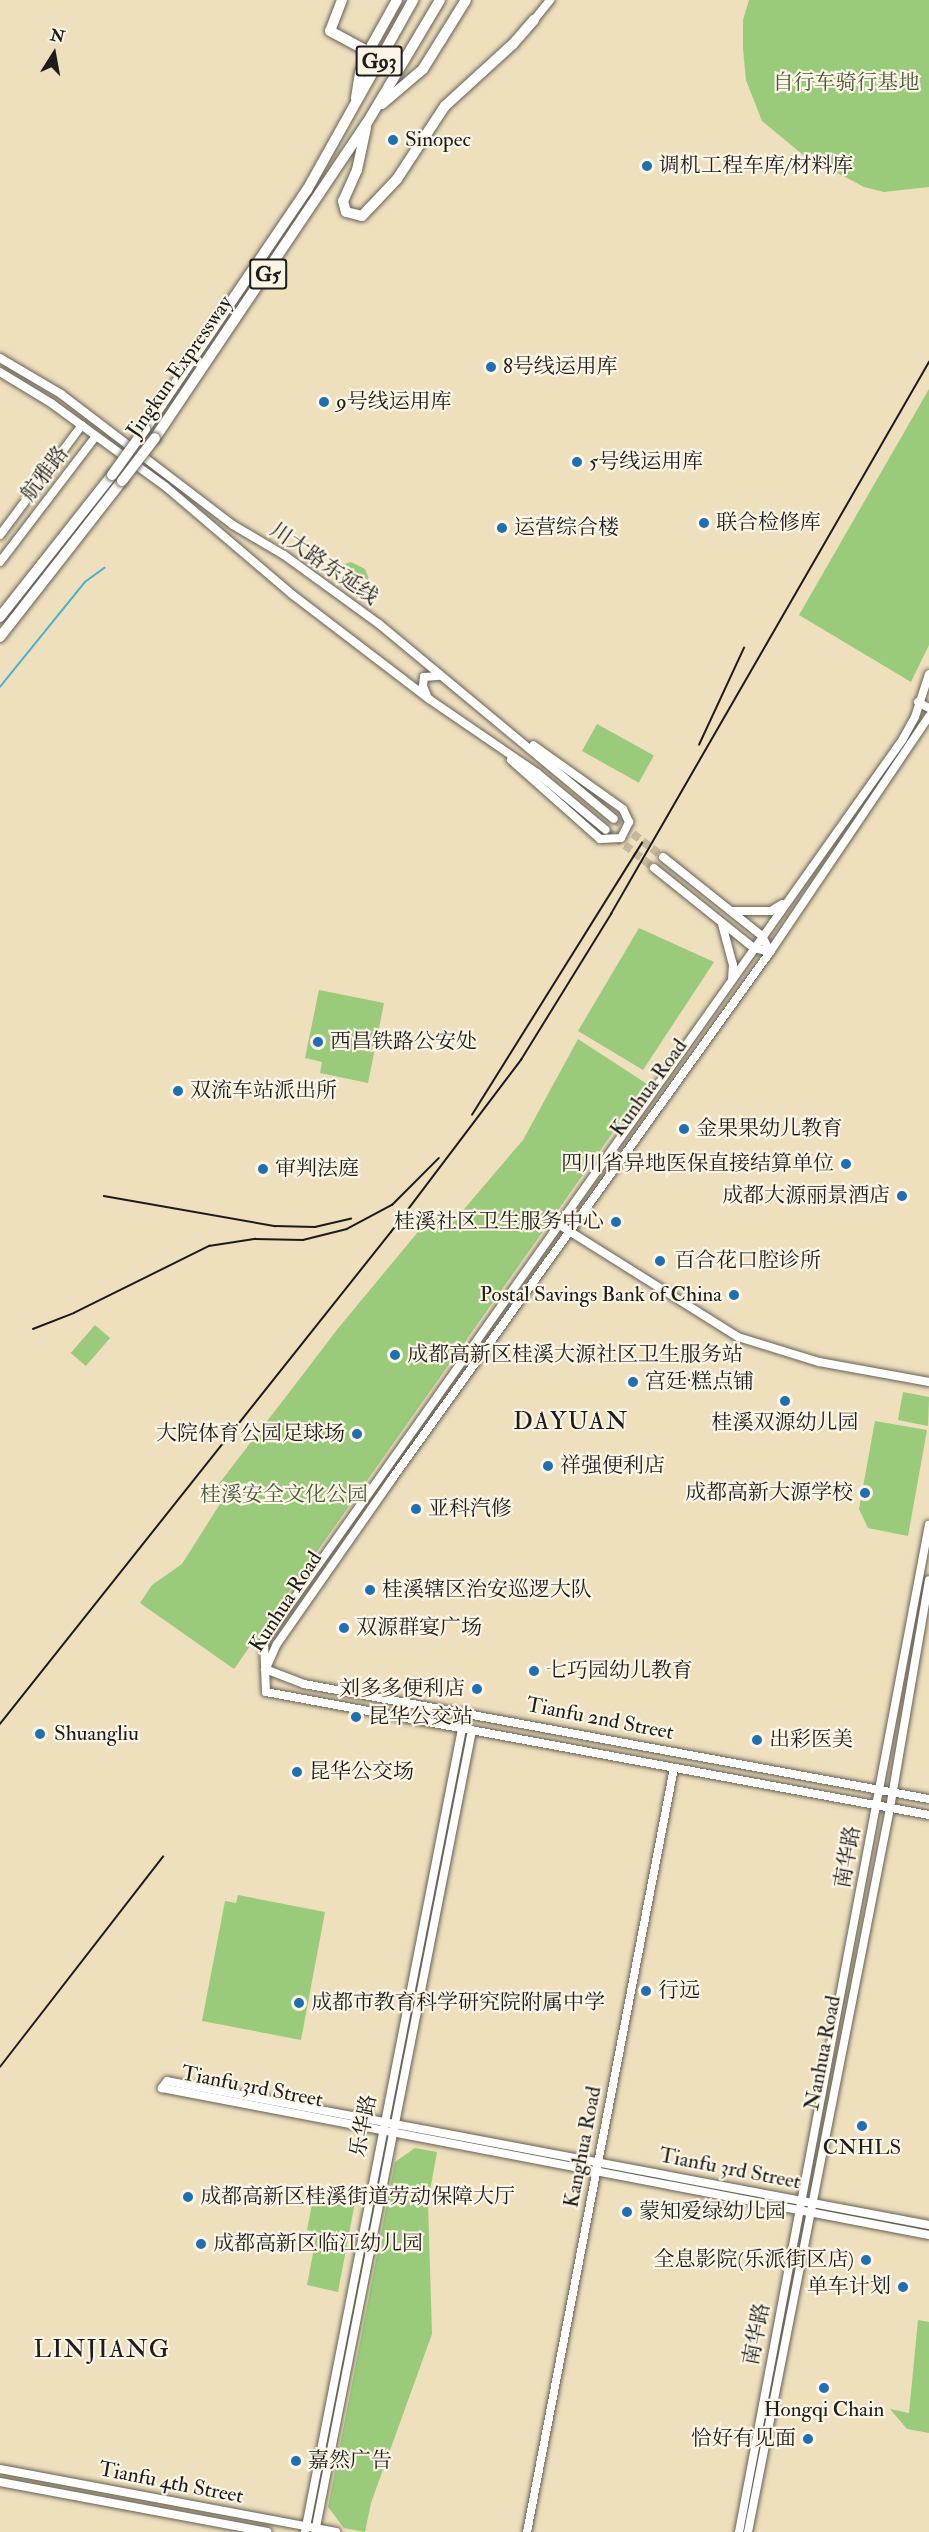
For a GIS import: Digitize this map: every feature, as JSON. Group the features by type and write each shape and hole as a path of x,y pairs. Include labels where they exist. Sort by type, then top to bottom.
{"highway":[{"path":"342,0 330,32 369,52"},
{"name":"G5","path":"354,109 360,72 397,0"},
{"name":"G93","path":"354,109 412,0"},
{"path":"377,108 440,0"},
{"name":"G5","path":"377,108 423,69 465,0"},
{"path":"367,123 357,170 343,201 346,212 362,216 397,179 446,105 513,44 534,20"},
{"name":"Jingkun Expressway","path":"0,617 117,478 155,438 377,108"},
{"name":"Jingkun Expressway","path":"0,637 117,478 145,429 307,190 354,109"}],"main road":[{"name":"川大路东延线","path":"0,358 61,394 233,525 284,555 379,624 614,819"},
{"name":"川大路东延线","path":"0,372 23,383 166,487 293,595 429,699 537,773 606,830"},
{"name":"Kunhua Road","path":"265,1669 264,1641 915,717 929,674"},
{"path":"429,699 423,687 424,677 443,677"},
{"path":"918,702 929,708"},
{"path":"915,717 928,720"},
{"name":"Kunhua Road","path":"265,1669 277,1644 569,1231 770,952 928,720"},
{"path":"488,740 600,839 616,840 625,833 629,822 623,809 500,723"},
{"path":"663,857 762,936 770,952"},
{"path":"654,868 754,948 770,952"},
{"path":"731,911 771,911 786,902"},
{"path":"722,923 733,965 731,980"},
{"path":"879,1790 929,1525"},
{"name":"Nanhua Road","path":"748,2532 890,1808 929,1580"},
{"name":"Tianfu 2nd Street","path":"929,1799 304,1684 265,1669 266,1692 929,1815"},
{"name":"南华路","path":"739,2532 879,1790"},
{"name":"Tianfu 4th Street","path":"0,2469 306,2529 336,2532"},
{"name":"Tianfu 4th Street","path":"0,2482 267,2532"}],"street":[{"path":"534,20 550,0"},
{"name":"航雅路","path":"0,535 82,425"},
{"name":"航雅路","path":"0,562 96,436"},
{"path":"558,1224 738,1338 819,1362 929,1382"},
{"name":"乐华路","path":"306,2529 462,1728"},
{"name":"乐华路","path":"316,2530 392,2128 472,1730"},
{"name":"Kanghua Road","path":"527,2532 674,1768"},
{"name":"Tianfu 3rd Street","path":"383,2126 162,2088 167,2081 383,2126 392,2128 597,2167 811,2207 929,2225"},
{"name":"Tianfu 3rd Street","path":"811,2207 929,2235"}],"green space":[{"name":"自行车骑行基地","path":"749,0 929,0 929,187 884,192 864,187 802,154 762,121 746,80 743,20"},
{"path":"929,389 929,645 911,682 799,615"},
{"path":"351,562 365,569 373,589 338,566"},
{"path":"597,724 654,756 639,783 582,751"},
{"path":"639,928 714,962 643,1070 578,1031"},
{"path":"319,990 384,1003 368,1083 320,1073 322,1062 305,1058"},
{"name":"桂溪安全文化公园","path":"578,1039 647,1084 234,1669 140,1603 152,1585 182,1564 225,1496 215,1489 340,1326 432,1215 448,1228 523,1140"},
{"path":"95,1325 110,1338 86,1366 71,1353"},
{"path":"903,1392 929,1397 928,1426 898,1420"},
{"path":"875,1421 927,1430 908,1536 868,1528 859,1509"},
{"path":"238,1895 325,1912 301,2040 202,2021 225,1901 236,1903"},
{"path":"415,2148 437,2152 428,2202 432,2334 371,2503 365,2532 344,2528 328,2507 395,2162"},
{"path":"315,2188 356,2197 338,2292 307,2285 317,2232 307,2230"},
{"path":"918,2320 929,2322 929,2433 907,2429 890,2409 909,2413"}],"waterway":[{"path":"0,687 85,582 104,568"}],"tunnel":[{"path":"614,819 663,857"},
{"path":"606,830 654,868"}],"railway":[{"path":"0,1724 391,1232 521,1060 611,914 929,362"},
{"path":"699,745 744,648"},
{"path":"472,1115 642,843"},
{"path":"33,1329 74,1313 209,1246 255,1239 303,1240 347,1229 392,1205 439,1158"},
{"path":"104,1196 275,1226 315,1227 351,1219"},
{"path":"0,2067 163,1857"}],"place":[{"name":"Sinopec","path":"393,140"},
{"name":"调机工程车库/材料库","path":"647,166"},
{"name":"8号线运用库","path":"491,367"},
{"name":"9号线运用库","path":"324,402"},
{"name":"5号线运用库","path":"577,462"},
{"name":"联合检修库","path":"704,523"},
{"name":"运营综合楼","path":"502,528"},
{"name":"西昌铁路公安处","path":"318,1042"},
{"name":"双流车站派出所","path":"178,1091"},
{"name":"金果果幼儿教育","path":"684,1129"},
{"name":"四川省异地医保直接结算单位","path":"846,1164"},
{"name":"审判法庭","path":"263,1169"},
{"name":"成都大源丽景酒店","path":"902,1196"},
{"name":"桂溪社区卫生服务中心","path":"616,1222"},
{"name":"百合花口腔诊所","path":"660,1261"},
{"name":"Postal Savings Bank of China","path":"734,1295"},
{"name":"成都高新区桂溪大源社区卫生服务站","path":"395,1355"},
{"name":"宫廷·糕点铺","path":"633,1382"},
{"name":"桂溪双源幼儿园","path":"785,1401"},
{"name":"大院体育公园足球场","path":"357,1434"},
{"name":"祥强便利店","path":"548,1466"},
{"name":"成都高新大源学校","path":"865,1493"},
{"name":"亚科汽修","path":"416,1509"},
{"name":"桂溪辖区治安巡逻大队","path":"370,1590"},
{"name":"双源群宴广场","path":"344,1628"},
{"name":"七巧园幼儿教育","path":"534,1671"},
{"name":"刘多多便利店","path":"477,1689"},
{"name":"昆华公交站","path":"356,1717"},
{"name":"Shuangliu","path":"40,1734"},
{"name":"出彩医美","path":"757,1740"},
{"name":"昆华公交场","path":"297,1772"},
{"name":"行远","path":"646,1991"},
{"name":"成都市教育科学研究院附属中学","path":"299,2003"},
{"name":"CNHLS","path":"862,2126"},
{"name":"成都高新区桂溪街道劳动保障大厅","path":"188,2197"},
{"name":"蒙知爱绿幼儿园","path":"627,2212"},
{"name":"成都高新区临江幼儿园","path":"201,2244"},
{"name":"全息影院(乐派街区店)","path":"866,2260"},
{"name":"单车计划","path":"903,2287"},
{"name":"Hongqi Chain","path":"824,2388"},
{"name":"恰好有见面","path":"808,2439"},
{"name":"嘉然广告","path":"296,2461"}],"district":[{"name":"DAYUAN","path":"571,1422"},
{"name":"LINJIANG","path":"102,2350"}]}
